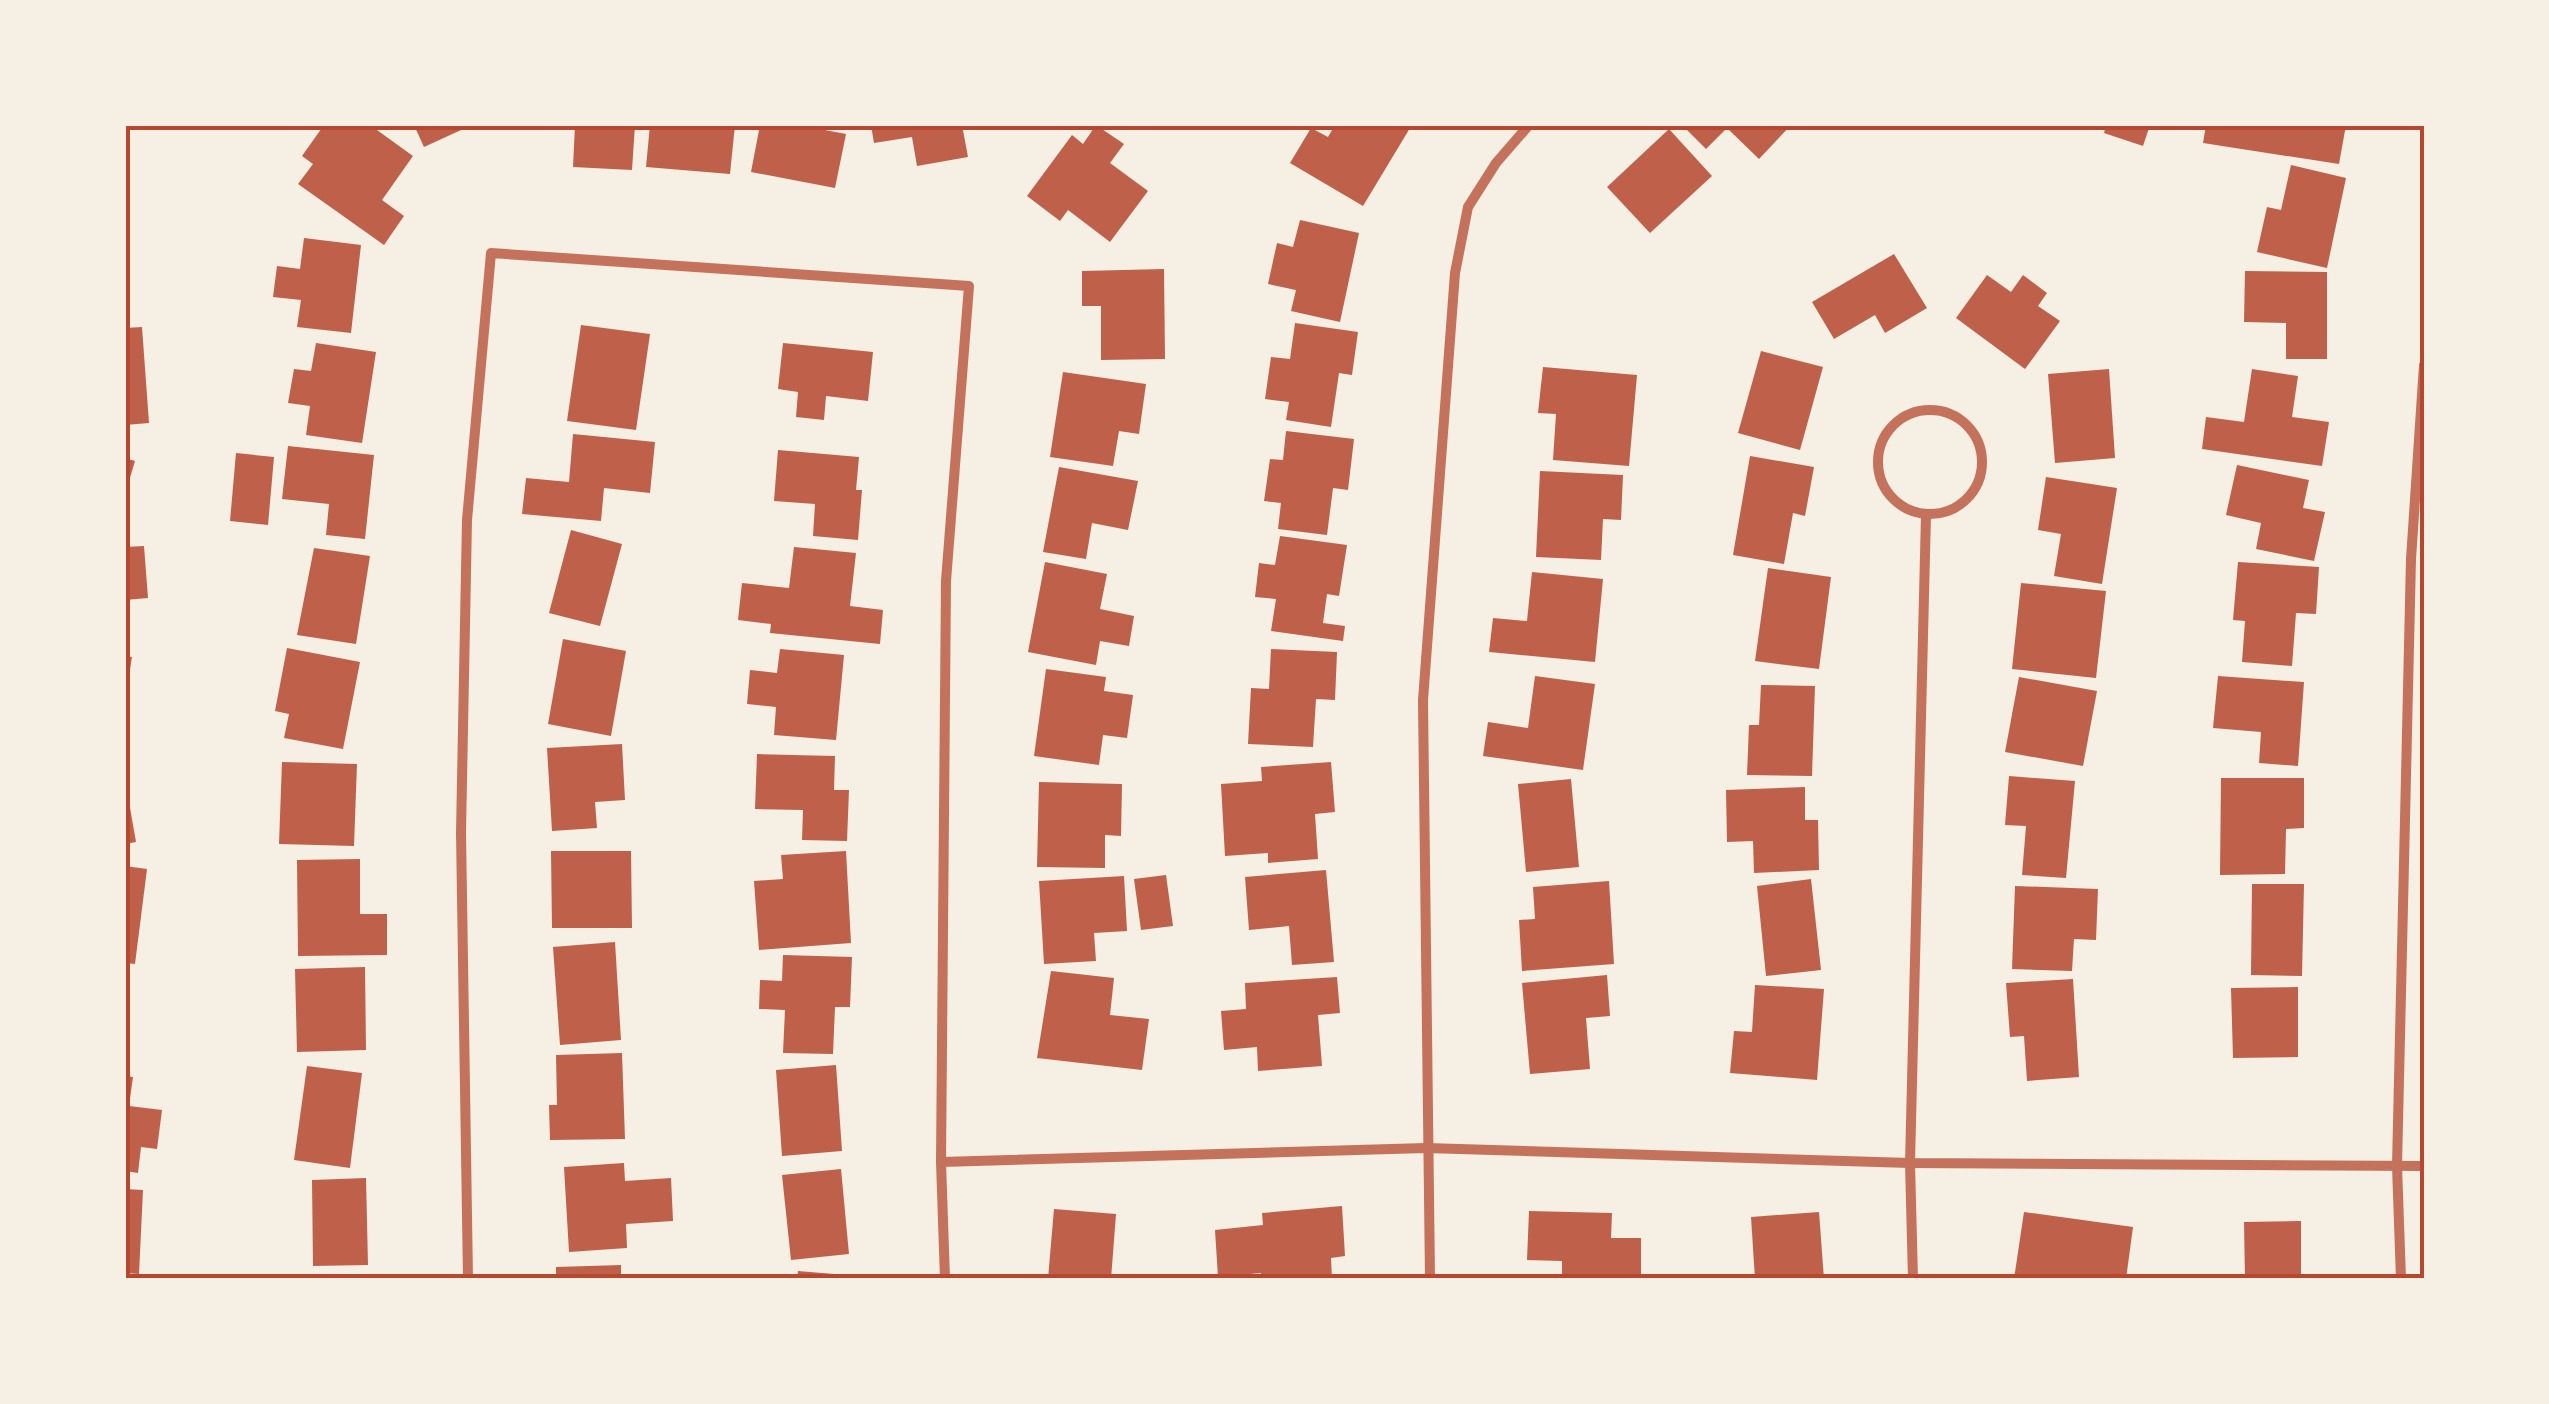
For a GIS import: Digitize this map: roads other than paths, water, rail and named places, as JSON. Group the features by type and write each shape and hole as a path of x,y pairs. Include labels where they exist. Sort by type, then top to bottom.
{"street":[{"path":"1430,1279 1423,700 1455,272 1468,207 1496,163 1529,125"},
{"path":"468,1279 461,833 467,540 491,253 969,286 946,581 942,1162 945,1279"},
{"path":"2401,1279 2397,1166 2411,559 2424,366"},
{"path":"1934,410 1953,415 1970,428 1980,445 1982,466 1977,485 1964,502 1947,512 1926,514 1907,510 1890,497 1880,479 1878,459 1883,439 1896,423 1914,412 1934,410"},
{"path":"1913,1279 1910,1164 1926,514"},
{"path":"942,1162 1426,1148 1910,1164 2424,1166"}]}
